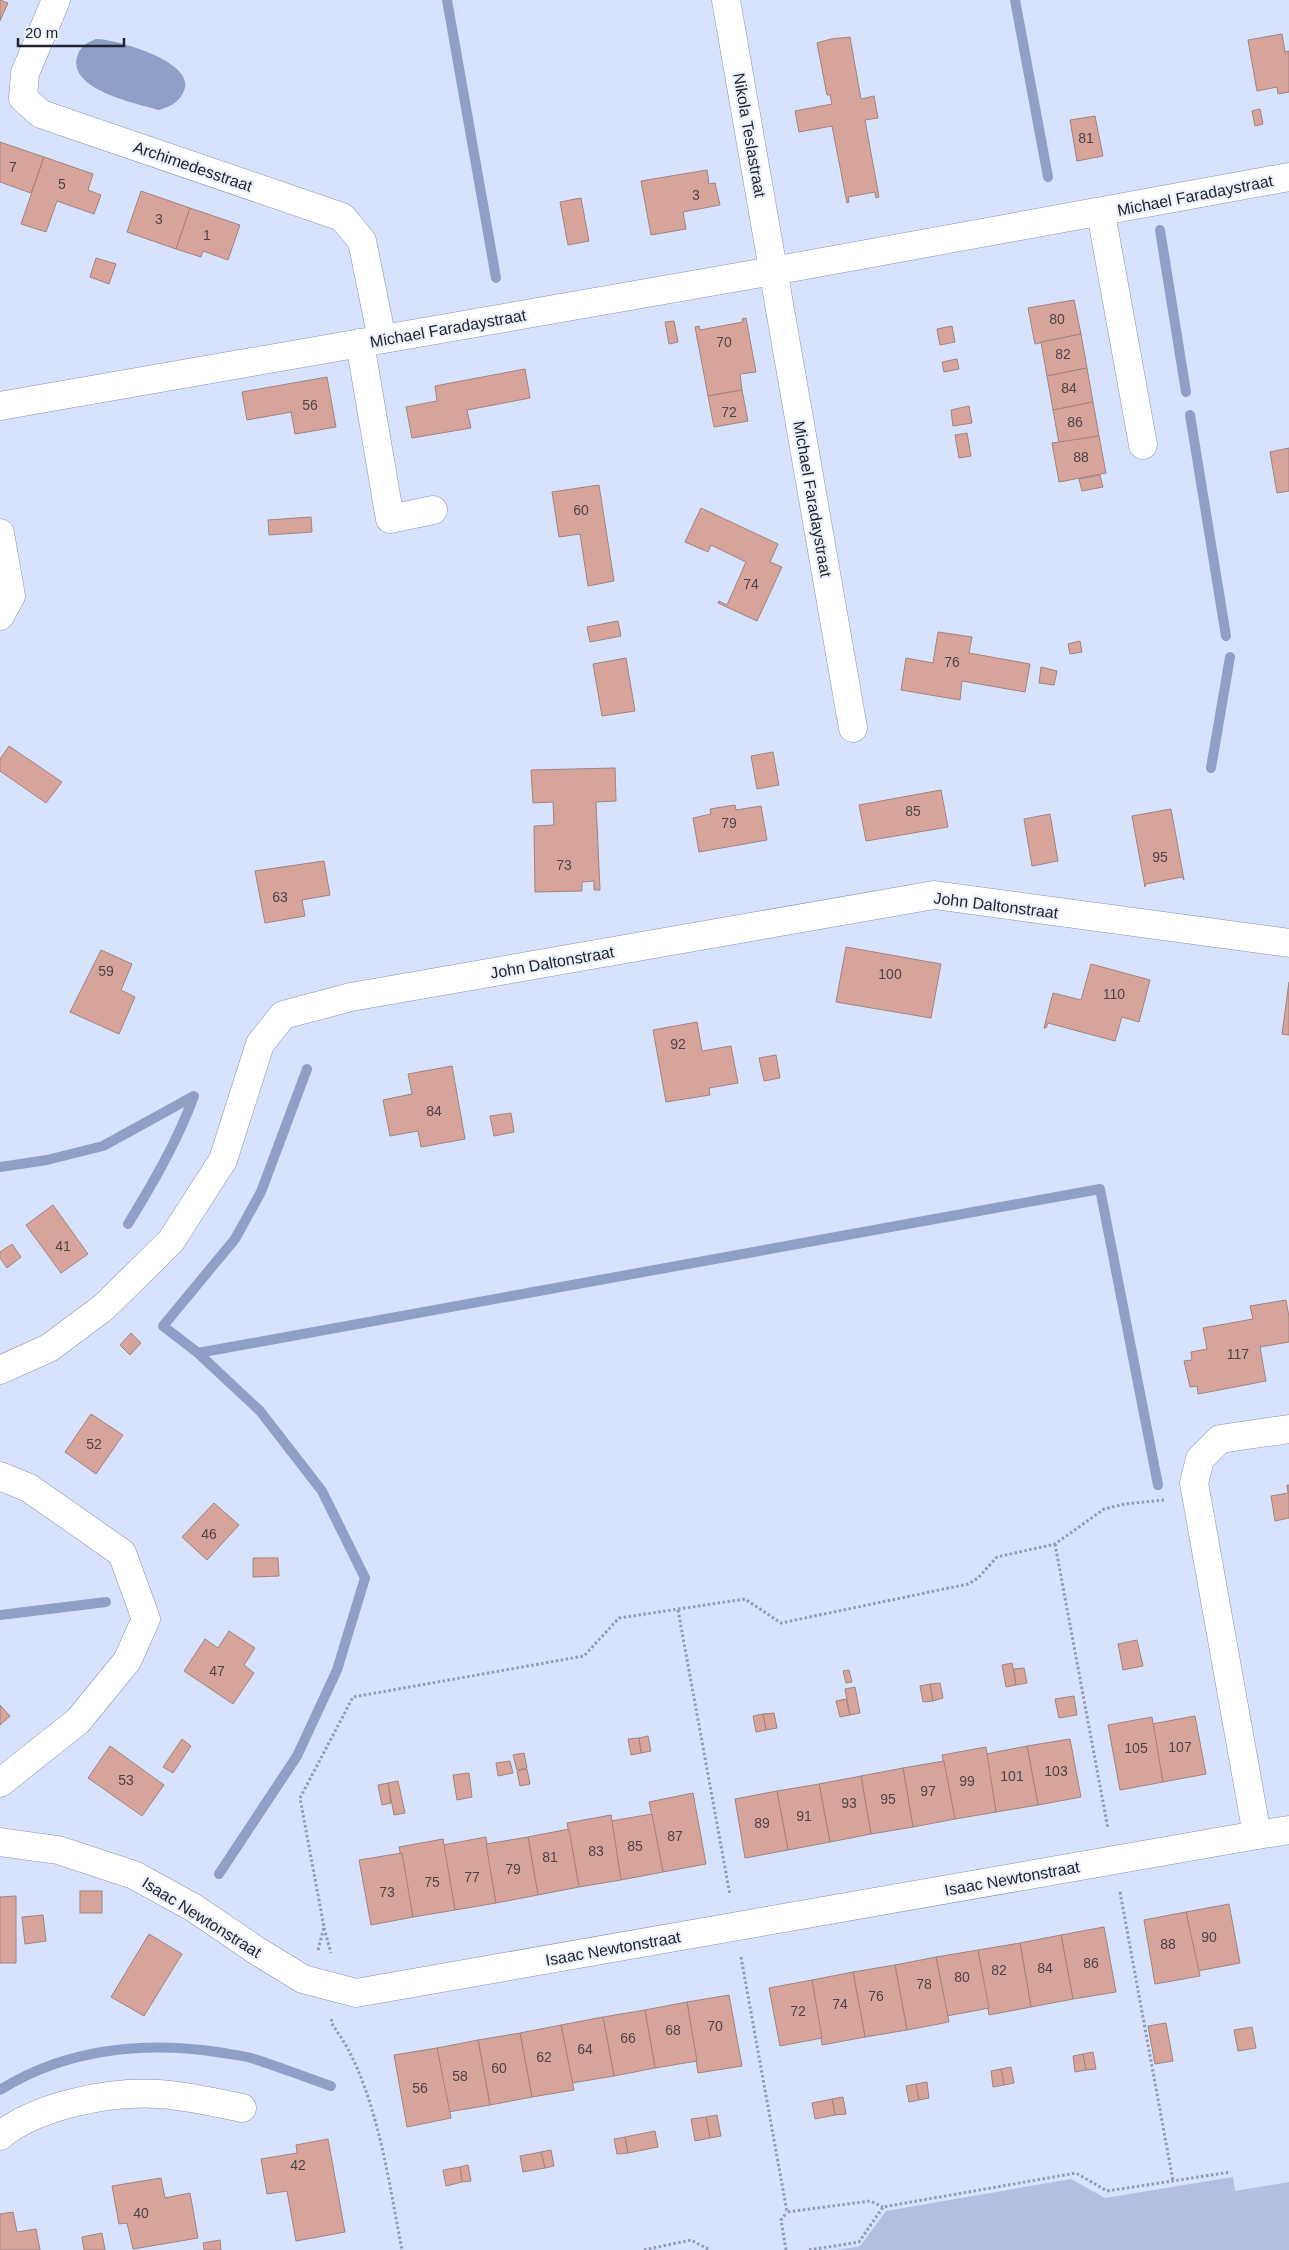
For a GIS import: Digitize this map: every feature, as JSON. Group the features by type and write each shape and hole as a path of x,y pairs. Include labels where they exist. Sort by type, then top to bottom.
{"street":[{"name":"Archimedesstraat","path":"56,0 25,73 23,98 41,114 342,217 362,241 371,341"},
{"name":"Nikola Teslastraat","path":"726,0 773,271"},
{"name":"Michael Faradaystraat","path":"0,406 1101,213 1289,177"},
{"name":"Michael Faradaystraat","path":"1101,213 1143,445"},
{"name":"Michael Faradaystraat","path":"773,271 853,728"},
{"name":"Michael Faradaystraat","path":"371,341 390,518 433,510"},
{"path":"0,533 11,596 0,616"},
{"name":"John Daltonstraat","path":"0,1370 49,1348 104,1307 171,1241 223,1160 260,1044 283,1016 351,997 934,896 1289,943"},
{"path":"1257,1835 1210,1583 1198,1496 1194,1483 1200,1459 1220,1439 1289,1429"},
{"path":"0,1476 29,1488 122,1553 146,1619 127,1662 78,1721 0,1783"},
{"name":"Isaac Newtonstraat","path":"0,1842 58,1850 134,1875 194,1908 257,1951 303,1979 356,1993 1289,1830"},
{"path":"0,2136 11,2127 55,2108 113,2096 158,2094 199,2098 242,2108"}],"path":[{"path":"402,2250 377,2129 367,2096 349,2052 331,2022 335,1970 324,1927 300,1798 353,1697 584,1656 619,1618 744,1599 781,1623 968,1584 978,1578 997,1557 1055,1544 1104,1509 1125,1504 1198,1496"},
{"path":"303,1979 318,1950 324,1927"},
{"path":"809,2250 859,2242 882,2207 1076,2173 1107,2191 1231,2172"},
{"path":"786,2250 781,2220 787,2212"},
{"path":"644,2250 691,2240 710,2250"}],"shaded area":[{"path":"96,39 137,48 169,63 180,72 185,82 183,93 179,99 159,110 121,99 93,87 77,69 77,57 84,46"},
{"path":"1233,2177 1235,2191 1289,2182 1289,2250 837,2250 860,2246 886,2211 1071,2179 1105,2198"}],"building":[{"path":"0,0 8,3 0,21"},
{"path":"1282,34 1285,52 1289,51 1289,92 1278,94 1277,87 1257,91 1248,40"},
{"path":"850,37 861,99 874,96 878,118 865,120 879,197 876,198 875,192 848,197 849,202 847,203 832,126 799,132 795,111 832,104 830,95 827,95 817,43"},
{"path":"1260,109 1263,124 1255,126 1252,111"},
{"path":"1095,116 1103,156 1077,161 1070,120"},
{"path":"0,142 44,157 31,193 0,182"},
{"path":"44,157 93,174 88,190 101,195 94,214 57,201 46,232 21,224"},
{"path":"707,170 709,184 715,183 720,205 683,212 686,229 651,235 641,181"},
{"path":"141,191 190,208 176,249 127,232"},
{"path":"581,198 589,241 568,245 560,202"},
{"path":"190,208 240,225 228,260 203,251 201,257 176,249"},
{"path":"96,258 116,264 109,284 90,277"},
{"path":"1074,300 1081,334 1035,344 1028,308"},
{"path":"746,318 756,372 740,374 742,390 708,396 695,327 699,326 700,330 743,322 742,319"},
{"path":"674,321 678,342 669,344 665,322"},
{"path":"952,326 955,342 940,345 937,329"},
{"path":"1081,334 1087,368 1047,376 1041,342"},
{"path":"957,359 959,369 944,372 942,362"},
{"path":"1087,368 1093,402 1053,410 1047,376"},
{"path":"525,369 530,398 467,410 471,428 412,438 406,407 437,401 435,386"},
{"path":"327,377 336,427 295,434 291,412 247,420 242,392"},
{"path":"742,390 748,421 714,427 708,396"},
{"path":"1093,402 1099,436 1059,443 1053,410"},
{"path":"969,406 972,423 953,426 951,410"},
{"path":"967,433 971,456 959,458 955,435"},
{"path":"1099,436 1106,473 1059,482 1052,443"},
{"path":"1289,448 1289,491 1277,493 1270,452"},
{"path":"1100,475 1103,487 1082,491 1079,479"},
{"path":"599,485 614,581 588,586 580,534 559,537 552,492"},
{"path":"701,508 778,544 770,562 782,567 757,621 718,603 719,601 727,605 746,562 711,545 708,552 685,542"},
{"path":"311,517 312,532 269,535 268,520"},
{"path":"618,621 621,636 590,642 587,627"},
{"path":"938,632 972,637 969,653 1030,664 1025,692 962,681 960,700 901,690 906,658 933,663"},
{"path":"1080,641 1082,652 1070,654 1068,644"},
{"path":"626,658 635,711 602,716 593,664"},
{"path":"1041,667 1057,671 1054,685 1039,683"},
{"path":"9,746 62,782 46,803 0,771 0,759"},
{"path":"773,752 779,785 757,789 751,756"},
{"path":"615,768 616,801 596,802 600,890 594,890 594,881 582,882 582,891 535,892 534,826 554,825 553,802 533,803 531,770"},
{"path":"941,790 948,827 866,841 859,805"},
{"path":"735,805 736,810 761,806 767,840 699,852 693,818 711,814 710,809"},
{"path":"1171,809 1184,880 1182,877 1146,884 1145,887 1132,816"},
{"path":"1050,814 1058,861 1032,866 1024,819"},
{"path":"324,861 330,895 302,900 305,916 265,923 255,871"},
{"path":"846,947 941,964 931,1018 836,1002"},
{"path":"101,950 132,964 121,990 135,997 119,1034 70,1012"},
{"path":"1091,964 1150,980 1139,1022 1122,1017 1115,1041 1048,1023 1046,1028 1044,1028 1053,993 1081,1000"},
{"path":"1289,982 1289,1035 1282,1034"},
{"path":"697,1022 702,1051 731,1046 738,1083 709,1088 710,1095 666,1102 653,1030"},
{"path":"776,1055 780,1078 764,1081 759,1058"},
{"path":"452,1066 465,1139 421,1147 418,1131 390,1136 383,1100 412,1094 408,1074"},
{"path":"511,1113 514,1132 494,1136 490,1116"},
{"path":"53,1205 88,1254 61,1273 26,1225"},
{"path":"12,1244 21,1257 7,1268 0,1258 0,1252"},
{"path":"1286,1300 1289,1317 1289,1342 1260,1347 1266,1381 1198,1394 1197,1386 1190,1387 1184,1361 1192,1360 1191,1352 1207,1349 1203,1328 1253,1319 1250,1306"},
{"path":"131,1333 141,1343 130,1355 120,1345"},
{"path":"91,1414 123,1435 96,1474 65,1452"},
{"path":"1287,1485 1289,1485 1289,1518 1275,1521 1271,1496 1288,1493"},
{"path":"214,1503 239,1525 207,1560 182,1537"},
{"path":"253,1558 278,1558 279,1576 253,1577"},
{"path":"229,1631 255,1648 244,1665 254,1673 233,1704 184,1671 205,1639 218,1648"},
{"path":"1137,1640 1143,1666 1123,1670 1118,1644"},
{"path":"1012,1663 1016,1685 1006,1687 1002,1665"},
{"path":"1024,1668 1027,1683 1016,1685 1014,1669"},
{"path":"849,1670 852,1682 846,1683 843,1671"},
{"path":"940,1683 943,1698 933,1701 930,1684"},
{"path":"930,1684 933,1701 923,1702 920,1686"},
{"path":"855,1687 860,1713 850,1715 845,1689"},
{"path":"1074,1696 1077,1715 1059,1718 1055,1699"},
{"path":"846,1699 850,1715 840,1717 836,1701"},
{"path":"0,1705 10,1716 0,1725"},
{"path":"774,1713 777,1728 766,1730 763,1714"},
{"path":"763,1714 766,1730 756,1732 753,1716"},
{"path":"1195,1716 1206,1774 1163,1782 1152,1724"},
{"path":"1152,1717 1163,1782 1120,1790 1108,1725"},
{"path":"648,1736 651,1751 641,1753 639,1738"},
{"path":"639,1738 641,1753 631,1755 628,1739"},
{"path":"182,1739 191,1746 173,1773 163,1767"},
{"path":"1070,1739 1081,1797 1038,1805 1027,1746"},
{"path":"110,1746 164,1785 142,1816 88,1778"},
{"path":"1027,1746 1038,1805 996,1812 986,1754"},
{"path":"986,1747 996,1812 955,1819 942,1755"},
{"path":"524,1753 527,1768 517,1770 513,1755"},
{"path":"510,1761 513,1773 498,1776 496,1763"},
{"path":"944,1761 955,1819 913,1827 903,1768"},
{"path":"903,1768 913,1827 871,1834 861,1776"},
{"path":"527,1769 530,1784 520,1786 517,1771"},
{"path":"469,1773 472,1797 457,1800 453,1775"},
{"path":"861,1776 871,1834 830,1842 819,1784"},
{"path":"398,1781 405,1813 394,1815 388,1783"},
{"path":"388,1783 391,1803 382,1805 378,1785"},
{"path":"819,1784 830,1842 788,1850 777,1791"},
{"path":"777,1791 788,1850 745,1858 735,1799"},
{"path":"693,1793 706,1864 663,1872 649,1802"},
{"path":"652,1814 663,1872 621,1880 611,1821"},
{"path":"611,1815 621,1880 579,1887 567,1823"},
{"path":"569,1829 579,1887 538,1895 528,1837"},
{"path":"486,1837 496,1903 455,1910 443,1845"},
{"path":"528,1837 538,1895 496,1903 486,1844"},
{"path":"443,1839 455,1910 413,1917 399,1847"},
{"path":"402,1853 413,1917 371,1925 359,1860"},
{"path":"80,1891 102,1891 102,1913 80,1913"},
{"path":"16,1896 16,1963 0,1963 0,1897"},
{"path":"1229,1904 1240,1963 1197,1971 1186,1912"},
{"path":"1186,1912 1200,1976 1155,1984 1144,1920"},
{"path":"43,1915 46,1941 25,1944 22,1917"},
{"path":"1104,1927 1116,1992 1073,1999 1061,1935"},
{"path":"149,1934 182,1954 144,2016 111,1997"},
{"path":"1061,1935 1073,1999 1031,2007 1020,1943"},
{"path":"1020,1943 1031,2007 989,2015 978,1950"},
{"path":"978,1950 989,2008 947,2016 936,1957"},
{"path":"936,1957 949,2022 907,2030 895,1965"},
{"path":"895,1965 907,2030 865,2037 853,1972"},
{"path":"853,1972 865,2037 822,2045 812,1980"},
{"path":"812,1980 822,2038 780,2046 769,1988"},
{"path":"729,1995 742,2066 698,2073 687,2002"},
{"path":"687,2002 697,2061 655,2068 645,2010"},
{"path":"645,2010 655,2068 614,2076 603,2017"},
{"path":"603,2017 614,2076 572,2083 561,2025"},
{"path":"1166,2023 1173,2061 1155,2064 1148,2026"},
{"path":"561,2025 574,2090 532,2097 520,2033"},
{"path":"1252,2027 1256,2048 1238,2051 1234,2030"},
{"path":"520,2033 532,2097 490,2105 478,2040"},
{"path":"478,2040 490,2105 448,2112 437,2048"},
{"path":"437,2048 451,2118 407,2127 394,2055"},
{"path":"1093,2052 1096,2069 1086,2070 1083,2054"},
{"path":"1083,2054 1086,2070 1075,2072 1073,2056"},
{"path":"1011,2067 1014,2083 1004,2085 1001,2069"},
{"path":"1001,2069 1004,2085 993,2087 991,2071"},
{"path":"927,2082 929,2098 919,2100 916,2084"},
{"path":"916,2084 919,2100 909,2102 906,2086"},
{"path":"843,2097 846,2114 835,2115 832,2099"},
{"path":"832,2099 835,2115 815,2119 812,2103"},
{"path":"717,2115 721,2136 710,2138 706,2117"},
{"path":"706,2117 710,2138 695,2141 691,2119"},
{"path":"655,2131 658,2147 628,2153 625,2137"},
{"path":"625,2137 628,2153 617,2154 614,2139"},
{"path":"328,2139 345,2232 296,2241 287,2191 267,2194 261,2159 297,2153 296,2145"},
{"path":"551,2150 554,2166 545,2168 541,2152"},
{"path":"541,2152 545,2168 523,2172 520,2156"},
{"path":"468,2165 471,2181 462,2182 460,2167"},
{"path":"460,2167 462,2182 446,2186 443,2170"},
{"path":"161,2178 165,2198 190,2193 198,2238 133,2249 127,2223 119,2224 112,2186"},
{"path":"13,2212 17,2232 36,2229 40,2250 0,2250 0,2214"},
{"path":"102,2233 105,2250 84,2250 82,2237"},
{"path":"220,2240 221,2250 204,2250 203,2243"}],"waterway":[{"path":"447,0 496,278"},
{"path":"1015,0 1048,177"},
{"path":"1160,230 1186,392"},
{"path":"1190,415 1226,636"},
{"path":"1211,768 1230,657"},
{"path":"219,1874 297,1756 337,1670 365,1578 322,1491 260,1411 198,1353 163,1326 235,1239 261,1192 307,1069"},
{"path":"0,1167 47,1160 103,1146 194,1096 172,1146 128,1224"},
{"path":"198,1353 1100,1189 1158,1485"},
{"path":"0,1615 106,1602"},
{"path":"0,2090 25,2076 51,2065 78,2057 133,2048 189,2049 247,2057 331,2086"}]}
